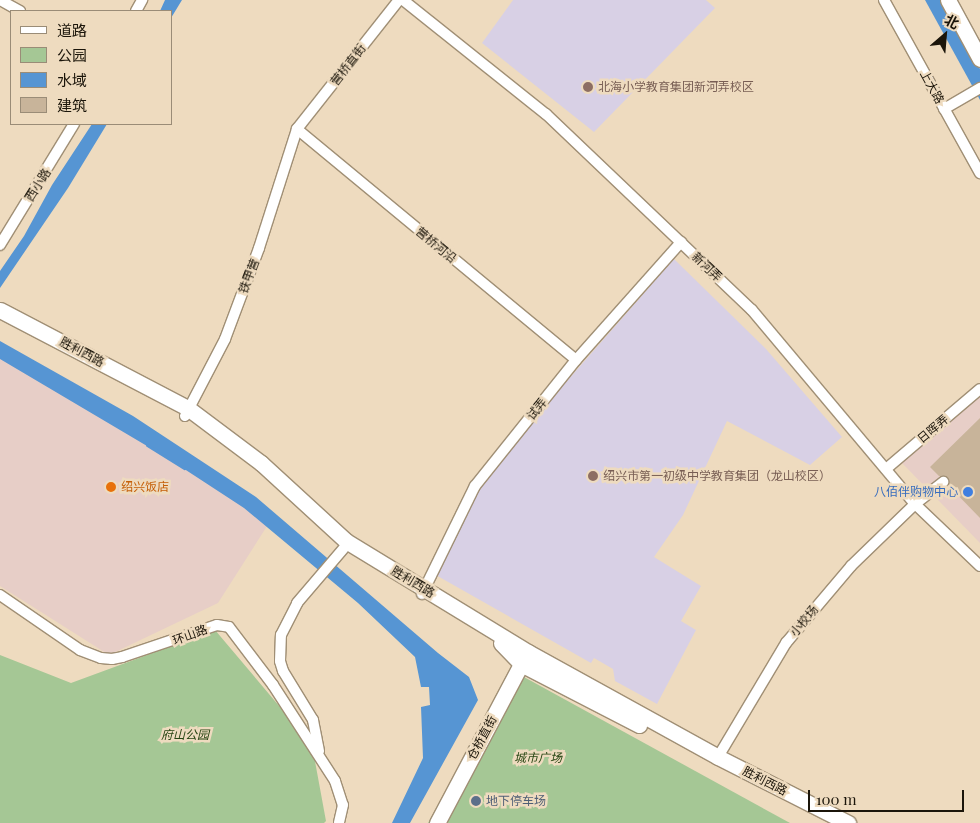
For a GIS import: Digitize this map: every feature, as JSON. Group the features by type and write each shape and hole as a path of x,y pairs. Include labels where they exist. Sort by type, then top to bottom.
{"main road":[{"path":"948,0 980,59"},
{"name":"胜利西路","path":"0,310 187,413 261,463 346,541 524,658 828,823"},
{"name":"胜利西路","path":"0,319 187,413 256,470 339,554 423,592"},
{"name":"胜利西路","path":"524,658 848,823"},
{"name":"仓桥直街","path":"436,823 524,658"}],"street":[{"path":"0,0 18,10"},
{"name":"营桥直街","path":"297,129 401,0"},
{"name":"新河弄","path":"401,0 546,114 752,310 914,504 980,566"},
{"name":"上大路","path":"884,0 980,173"},
{"path":"944,108 980,88"},
{"name":"西小路","path":"0,245 73,125"},
{"name":"营桥河沿","path":"297,129 576,360"},
{"name":"铁甲营","path":"187,413 228,330 260,248 297,129"},
{"name":"试弄","path":"423,592 475,486 576,360 681,242"},
{"name":"日晖弄","path":"886,469 980,389"},
{"name":"小校场","path":"718,757 786,643 851,566 914,504 943,482"},
{"path":"320,758 313,720 283,671 280,647 281,635 297,603 339,554"},
{"name":"环山路","path":"0,595 80,650 102,658 112,659 131,654 217,625 229,627 273,685 335,780 343,805 339,823"}],"shaded area":[{"name":"北海小学教育集团新河弄校区","path":"513,0 706,0 715,8 594,132 482,43"},
{"name":"绍兴市第一初级中学教育集团（龙山校区）","path":"674,259 766,349 842,437 810,465 727,421 683,515 654,557 701,586 681,621 696,630 657,704 615,681 613,669 594,658 591,663 434,574 475,486"},
{"name":"绍兴饭店","path":"0,354 20,360 269,523 218,603 109,655 0,586"},
{"path":"980,396 980,543 902,463"}],"green space":[{"name":"府山公园","path":"215,630 312,745 326,821 324,823 0,823 0,655 71,683"},
{"name":"城市广场","path":"513,671 790,823 428,823"}],"water":[{"path":"165,0 182,0 172,16 172,10 160,10"},
{"path":"925,0 940,0 980,69 980,100"},
{"path":"91,125 106,125 68,188 0,288 0,271 24,236 52,185"},
{"path":"0,341 133,416 256,497 438,653 469,677 478,700 410,823 392,823 423,758 421,707 430,705 429,687 421,687 415,657 358,603 244,508 169,459 0,359"}],"building":[{"name":"八佰伴购物中心","path":"980,418 980,518 949,486 948,477 939,476 930,467"}],"waterway":[{"path":"147,445 184,468"}],"place":[{"name":"北海小学教育集团新河弄校区","path":"588,87"},
{"name":"绍兴市第一初级中学教育集团（龙山校区）","path":"593,476"},
{"name":"绍兴饭店","path":"111,487"},
{"name":"八佰伴购物中心","path":"968,492"},
{"name":"地下停车场","path":"476,801"}]}
